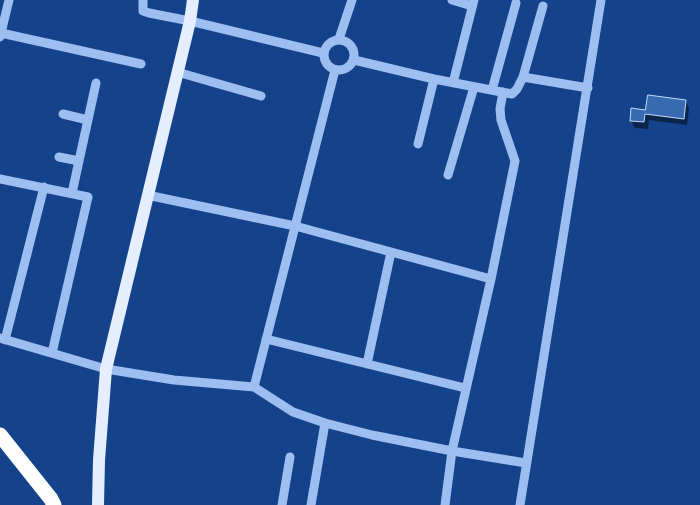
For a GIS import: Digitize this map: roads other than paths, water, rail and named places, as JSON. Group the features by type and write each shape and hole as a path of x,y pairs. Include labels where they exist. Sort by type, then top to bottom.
{"highway":[{"path":"0,435 50,503"}],"main road":[{"path":"98,505 99,460 106,369 190,21 193,0"}],"street":[{"path":"9,0 0,35 141,64"},
{"path":"144,0 143,11 323,53"},
{"path":"339,39 352,0"},
{"path":"452,0 473,3 454,82"},
{"path":"520,505 602,0"},
{"path":"492,90 516,3"},
{"path":"354,60 434,79 514,93 523,77 543,6"},
{"path":"339,39 344,40 352,46 354,60 344,69 335,70 327,65 323,53 330,42 339,39"},
{"path":"254,387 335,70"},
{"path":"177,72 261,96"},
{"path":"523,77 588,88"},
{"path":"418,144 434,79"},
{"path":"72,193 96,82"},
{"path":"448,175 474,87"},
{"path":"445,505 452,451 491,279 515,161 500,109 503,92"},
{"path":"63,114 88,120"},
{"path":"60,157 79,161"},
{"path":"0,179 86,196 88,198 52,353"},
{"path":"44,187 2,339 106,369 174,380 254,387 292,412 325,423 372,435 452,451 526,462"},
{"path":"147,195 295,226 491,279"},
{"path":"367,364 391,252"},
{"path":"266,340 465,388"},
{"path":"311,505 325,423"},
{"path":"282,505 290,456"}]}
